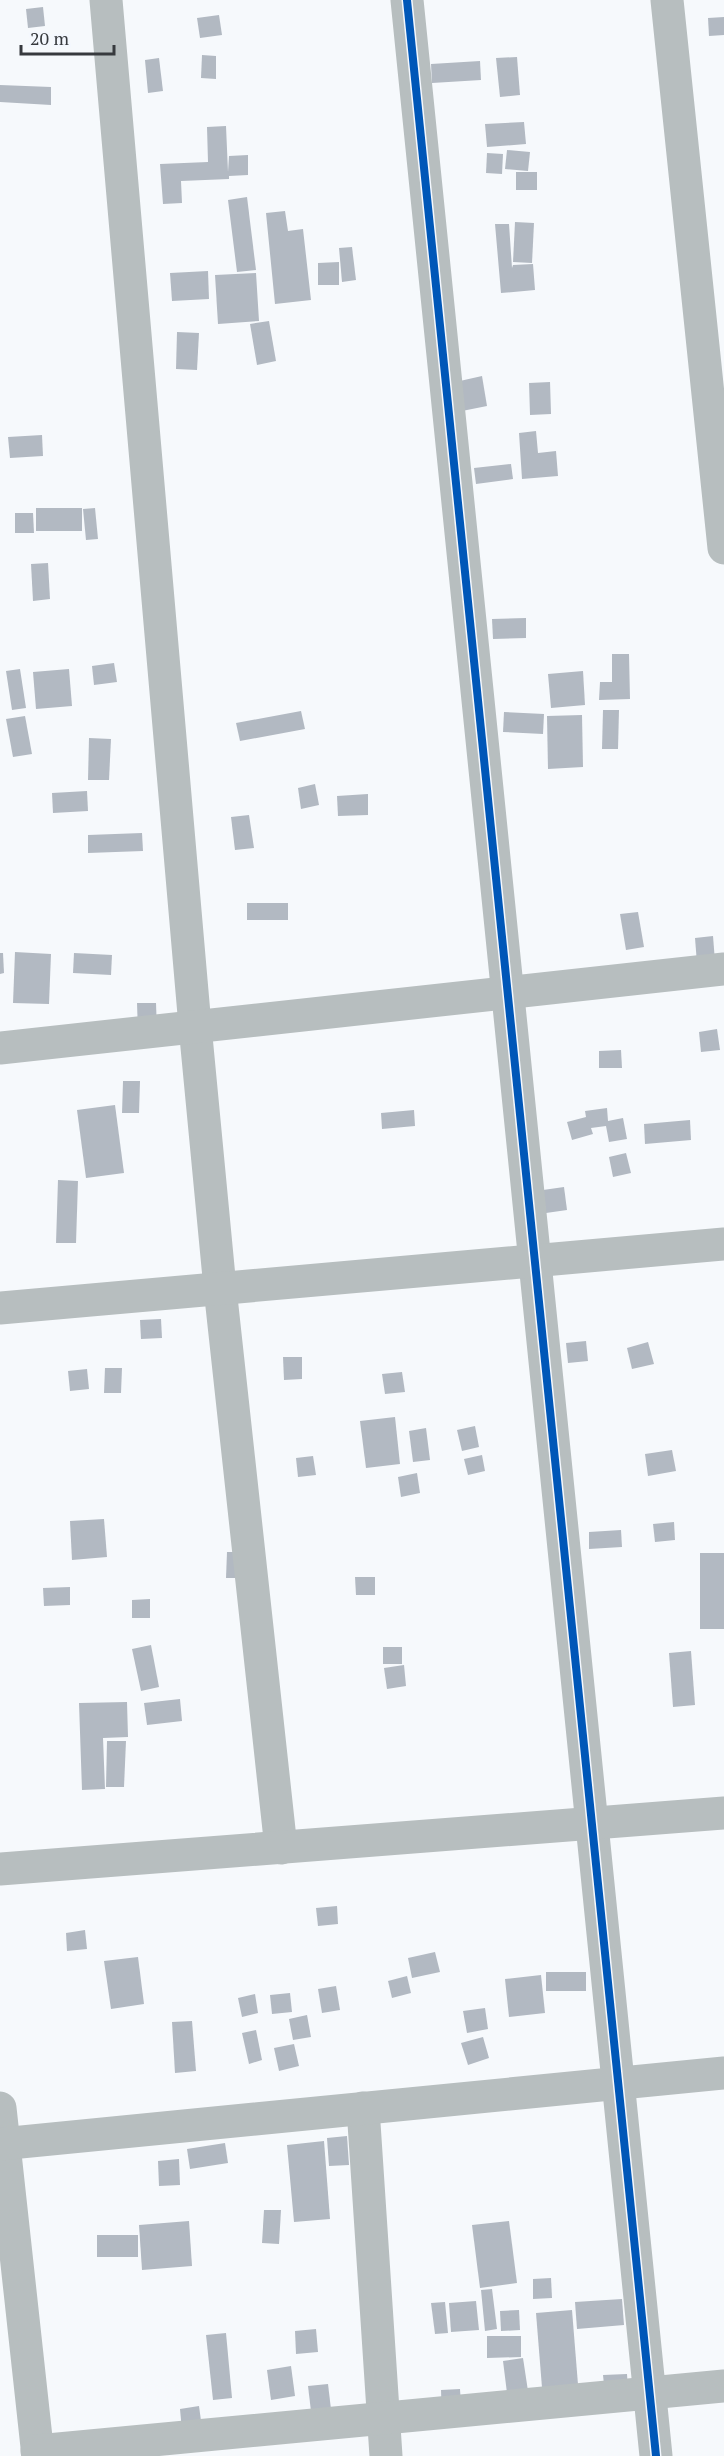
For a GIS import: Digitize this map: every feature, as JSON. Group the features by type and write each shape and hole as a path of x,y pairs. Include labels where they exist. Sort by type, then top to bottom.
{"street":[{"path":"106,0 195,1026 220,1288 281,1848"},
{"path":"407,0 656,2456"},
{"path":"667,0 724,548"},
{"path":"0,1048 724,969"},
{"path":"0,1308 724,1244"},
{"path":"0,1869 724,1814"},
{"path":"2,2144 724,2073"},
{"path":"0,2108 2,2144 38,2453 724,2386"},
{"path":"363,2108 386,2456"}],"building":[{"path":"43,7 45,26 28,28 26,9"},
{"path":"219,15 222,35 200,38 197,18"},
{"path":"724,17 724,35 709,36 708,18"},
{"path":"202,55 216,56 216,79 201,78"},
{"path":"517,57 520,95 500,97 496,58"},
{"path":"159,58 163,91 148,93 145,60"},
{"path":"480,61 481,80 432,83 431,64"},
{"path":"0,85 51,87 51,105 0,102"},
{"path":"524,122 526,144 487,147 485,124"},
{"path":"226,126 228,172 229,156 248,155 248,175 229,176 229,179 181,181 182,203 163,204 160,164 208,162 207,127"},
{"path":"507,150 530,152 528,171 505,169"},
{"path":"487,153 503,154 502,174 486,173"},
{"path":"516,172 537,172 537,190 516,190"},
{"path":"247,197 256,270 237,272 228,200"},
{"path":"285,211 288,231 303,229 311,300 275,304 266,213"},
{"path":"515,222 534,223 532,263 513,262"},
{"path":"495,224 509,224 512,268 513,265 533,264 535,290 501,293"},
{"path":"352,247 356,280 342,282 339,248"},
{"path":"339,262 339,285 318,285 318,263"},
{"path":"208,271 209,299 172,301 170,273"},
{"path":"256,273 259,321 218,324 215,275"},
{"path":"269,321 276,361 257,365 250,324"},
{"path":"177,332 199,333 197,370 176,369"},
{"path":"482,376 487,406 457,412 451,383"},
{"path":"550,382 551,414 530,415 529,383"},
{"path":"536,431 538,453 556,451 558,476 522,479 519,433"},
{"path":"42,435 43,456 10,458 8,437"},
{"path":"511,464 513,479 476,484 474,468"},
{"path":"36,508 82,508 82,531 36,531"},
{"path":"95,508 98,539 86,540 83,509"},
{"path":"15,513 33,513 34,533 15,533"},
{"path":"48,563 50,599 33,601 31,564"},
{"path":"526,618 526,638 493,639 492,619"},
{"path":"612,654 629,654 630,699 599,700 600,682 612,682"},
{"path":"114,663 117,682 94,685 92,666"},
{"path":"20,669 26,708 12,710 6,671"},
{"path":"69,669 72,706 36,709 33,672"},
{"path":"583,671 585,705 551,708 548,674"},
{"path":"603,710 619,710 618,749 602,749"},
{"path":"301,711 305,729 240,741 236,723"},
{"path":"504,712 544,714 543,734 503,732"},
{"path":"582,715 583,767 548,769 547,716"},
{"path":"25,716 32,754 13,757 6,719"},
{"path":"89,738 111,739 109,780 88,780"},
{"path":"315,784 319,805 301,809 298,788"},
{"path":"87,791 88,811 53,813 52,793"},
{"path":"368,794 368,815 338,816 337,796"},
{"path":"249,815 254,848 235,850 231,817"},
{"path":"142,833 143,851 88,853 88,835"},
{"path":"247,903 288,903 288,920 247,920"},
{"path":"638,912 644,947 626,950 620,914"},
{"path":"713,936 716,974 698,976 695,938"},
{"path":"15,952 51,954 49,1004 13,1003"},
{"path":"0,953 3,953 4,973 0,974"},
{"path":"74,953 112,955 111,975 73,973"},
{"path":"137,1003 156,1003 157,1031 138,1032"},
{"path":"717,1029 720,1050 701,1052 699,1032"},
{"path":"621,1050 622,1068 599,1068 599,1051"},
{"path":"123,1081 140,1081 139,1113 122,1113"},
{"path":"115,1105 124,1173 86,1178 77,1110"},
{"path":"607,1108 608,1121 623,1118 627,1139 609,1142 606,1126 591,1128 593,1134 572,1140 567,1122 586,1117 585,1111"},
{"path":"414,1110 415,1126 382,1129 381,1113"},
{"path":"690,1120 691,1140 645,1144 644,1124"},
{"path":"626,1153 631,1173 613,1177 609,1157"},
{"path":"58,1180 78,1181 76,1243 56,1243"},
{"path":"564,1187 567,1210 546,1213 543,1190"},
{"path":"161,1319 162,1338 141,1339 140,1320"},
{"path":"586,1341 588,1361 568,1363 566,1343"},
{"path":"648,1342 654,1364 632,1369 627,1348"},
{"path":"283,1357 302,1357 302,1379 284,1380"},
{"path":"105,1368 122,1368 121,1393 104,1393"},
{"path":"87,1369 89,1389 70,1391 68,1371"},
{"path":"402,1372 405,1392 385,1394 382,1374"},
{"path":"395,1417 400,1464 366,1468 360,1421"},
{"path":"475,1426 479,1447 462,1451 457,1430"},
{"path":"426,1428 430,1460 413,1462 409,1431"},
{"path":"672,1450 676,1471 648,1476 645,1454"},
{"path":"482,1455 485,1471 468,1475 464,1459"},
{"path":"313,1456 316,1475 298,1477 296,1458"},
{"path":"417,1473 420,1493 401,1497 398,1477"},
{"path":"104,1519 107,1557 72,1560 70,1521"},
{"path":"674,1522 675,1540 655,1542 653,1524"},
{"path":"621,1530 622,1547 589,1549 589,1532"},
{"path":"227,1552 242,1552 240,1578 226,1578"},
{"path":"700,1553 724,1553 724,1629 700,1629"},
{"path":"355,1577 375,1577 375,1595 356,1595"},
{"path":"70,1587 70,1605 44,1606 43,1588"},
{"path":"150,1599 150,1618 132,1618 132,1600"},
{"path":"151,1645 159,1687 141,1691 132,1649"},
{"path":"383,1647 402,1647 402,1664 383,1664"},
{"path":"691,1651 695,1705 673,1707 669,1653"},
{"path":"404,1665 406,1686 387,1689 384,1668"},
{"path":"180,1699 182,1721 147,1725 144,1703"},
{"path":"127,1702 128,1737 103,1738 105,1789 82,1790 79,1703"},
{"path":"107,1741 126,1741 124,1787 106,1787"},
{"path":"337,1906 338,1924 318,1926 316,1908"},
{"path":"85,1930 87,1949 67,1951 66,1933"},
{"path":"435,1952 440,1972 412,1978 408,1958"},
{"path":"138,1957 144,2004 111,2009 104,1961"},
{"path":"546,1972 586,1972 586,1991 546,1991"},
{"path":"541,1975 545,2013 509,2017 505,1979"},
{"path":"407,1976 411,1993 392,1998 388,1981"},
{"path":"336,1986 340,2010 322,2013 318,1989"},
{"path":"290,1993 292,2012 272,2014 270,1995"},
{"path":"255,1994 258,2013 242,2017 238,1998"},
{"path":"485,2008 488,2029 467,2033 463,2011"},
{"path":"307,2015 311,2037 293,2040 289,2019"},
{"path":"192,2021 196,2071 175,2073 172,2022"},
{"path":"256,2030 262,2060 249,2064 242,2033"},
{"path":"483,2037 489,2058 468,2065 461,2043"},
{"path":"294,2044 299,2066 279,2071 274,2048"},
{"path":"347,2136 349,2165 329,2166 327,2138"},
{"path":"324,2141 330,2219 294,2222 287,2145"},
{"path":"225,2143 228,2163 190,2169 187,2149"},
{"path":"179,2159 180,2185 159,2186 158,2161"},
{"path":"264,2210 281,2210 279,2244 262,2243"},
{"path":"189,2221 192,2266 142,2270 139,2225"},
{"path":"509,2221 517,2283 480,2288 472,2225"},
{"path":"97,2235 138,2235 138,2257 97,2257"},
{"path":"551,2278 552,2298 533,2299 533,2279"},
{"path":"492,2289 497,2329 485,2331 481,2290"},
{"path":"622,2299 624,2325 577,2329 575,2302"},
{"path":"476,2301 479,2330 451,2332 449,2303"},
{"path":"445,2302 448,2333 435,2334 431,2303"},
{"path":"519,2310 520,2330 501,2331 500,2311"},
{"path":"572,2310 579,2397 543,2400 536,2313"},
{"path":"316,2329 318,2352 296,2354 295,2331"},
{"path":"226,2333 232,2398 213,2400 206,2335"},
{"path":"487,2336 521,2336 521,2357 487,2358"},
{"path":"523,2358 528,2391 507,2393 503,2361"},
{"path":"291,2366 295,2396 271,2400 267,2370"},
{"path":"627,2374 628,2392 605,2394 603,2375"},
{"path":"328,2384 333,2426 313,2428 308,2386"},
{"path":"460,2389 462,2419 442,2420 441,2390"},
{"path":"199,2406 202,2428 182,2431 180,2409"}],"cycle path":[{"path":"407,0 656,2456"}]}
